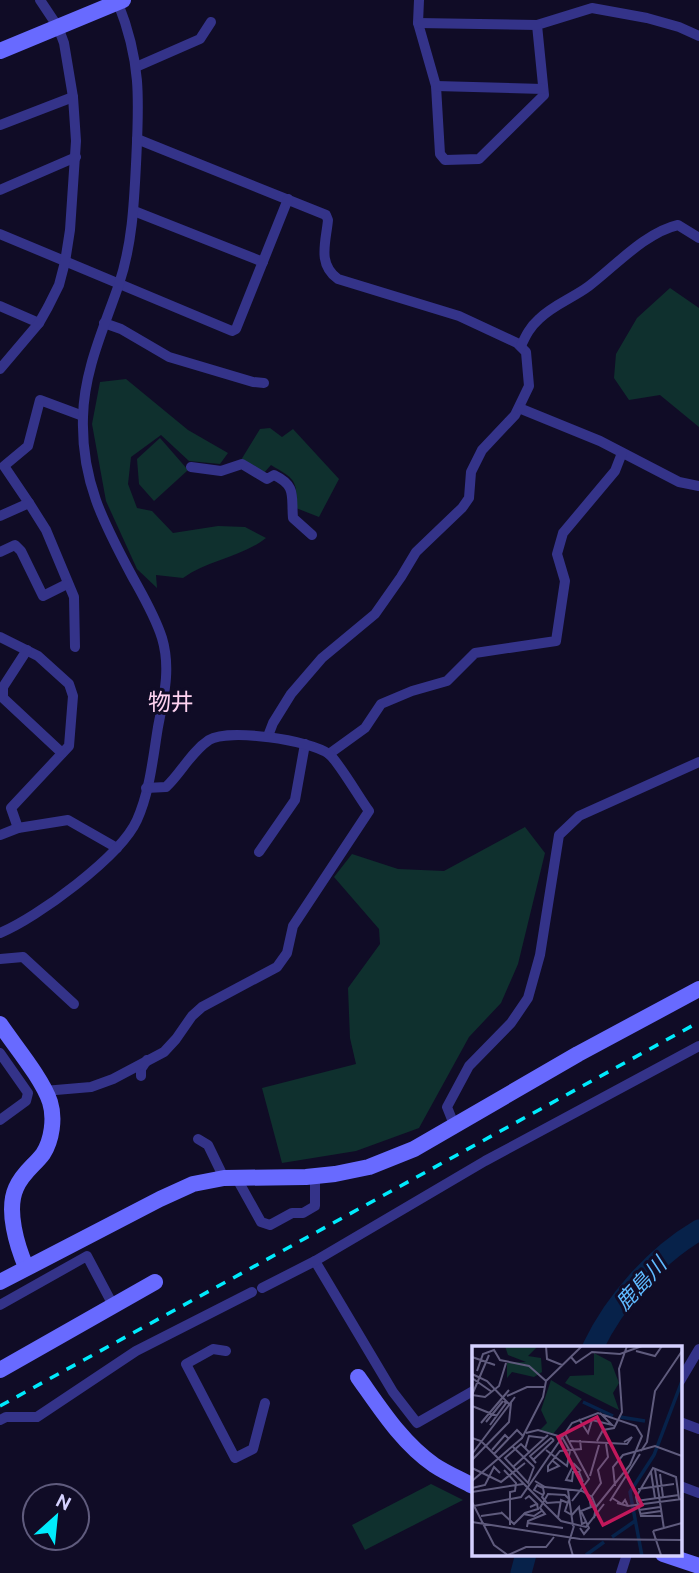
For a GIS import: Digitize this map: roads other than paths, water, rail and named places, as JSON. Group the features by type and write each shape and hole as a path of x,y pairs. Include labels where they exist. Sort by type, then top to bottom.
{"street":[{"path":"0,369 38,323 59,285 65,262 76,157 76,125 64,43 58,27 40,0"},
{"path":"419,0 418,23 436,86 440,153 445,160 479,159 544,95 537,25"},
{"path":"0,51 121,1 139,88 134,211 129,249 86,386 83,416 85,465 100,514 155,619 167,660 166,688 137,821 117,848 27,920 0,933"},
{"path":"418,23 537,25 592,8 647,18 699,36"},
{"path":"136,66 200,39 211,22"},
{"path":"436,86 543,89"},
{"path":"0,125 73,97"},
{"path":"138,139 326,215 328,220 324,261 331,274 338,279 459,316 521,346 526,352 529,386 519,408 482,450 471,472 469,498 416,552 374,614 322,658 291,694 268,736"},
{"path":"0,190 76,157"},
{"path":"0,234 233,331 288,199"},
{"path":"134,211 263,262"},
{"path":"521,346 527,332 541,317 669,227 678,225 699,237"},
{"path":"0,306 38,323"},
{"path":"104,323 121,329 169,357 264,383"},
{"path":"75,647 74,597 46,530 4,466 28,446 40,400 83,416"},
{"path":"519,408 600,441 679,482 699,486"},
{"path":"329,754 365,728 381,704 447,681 475,653 556,641 565,581 557,554 564,533 615,471 622,453"},
{"path":"191,467 221,471 242,464 267,479 274,475 286,481 291,488 293,519 312,535"},
{"path":"0,516 29,503"},
{"path":"0,552 15,545 21,551 43,596 67,584"},
{"path":"0,637 38,656 69,684 73,696 69,746 10,808 18,828"},
{"path":"27,650 3,687 3,698 62,753"},
{"path":"44,1091 91,1087 113,1079 164,1052 202,1007 277,967 287,953 293,926 369,811 329,754 305,744 268,736 235,735 212,738 166,787 146,788"},
{"path":"259,852 295,800 305,744"},
{"path":"455,1126 447,1107 470,1066 510,1023 528,998 540,956 559,835 579,816 699,762"},
{"path":"0,835 18,828 68,820 117,848"},
{"path":"0,959 23,957 74,1004"},
{"path":"0,1282 193,1184 230,1177 315,1176 369,1167 414,1149 578,1054 699,989"},
{"path":"0,1024 44,1091 52,1116 49,1142 42,1156 29,1167 15,1190 13,1227 26,1267"},
{"path":"0,1420 6,1417 37,1417 136,1351 315,1261 485,1161 699,1046"},
{"path":"0,1053 28,1093 26,1101 0,1120"},
{"path":"141,1076 141,1069 147,1060"},
{"path":"198,1139 208,1145 261,1223 270,1225 292,1213 303,1213 315,1206 315,1176"},
{"path":"0,1305 87,1256 114,1307"},
{"path":"315,1261 393,1392 416,1423 472,1392"},
{"path":"0,1370 155,1282"},
{"path":"226,1351 213,1349 186,1364 235,1458 253,1448 265,1403"},
{"path":"682,1378 695,1362 699,1349"},
{"path":"358,1377 393,1426 412,1446 434,1465 472,1485"},
{"path":"682,1423 699,1429"},
{"path":"682,1487 699,1493"},
{"path":"621,1573 626,1556"},
{"path":"669,1556 699,1566"}],"waterway":[{"name":"鹿島川","path":"594,1346 613,1313 638,1281 667,1253 699,1230"},
{"name":"鹿島川","path":"521,1573 525,1556"}],"railway":[{"path":"0,1406 699,1022"}],"district":[{"name":"物井","path":"171,702"}]}
